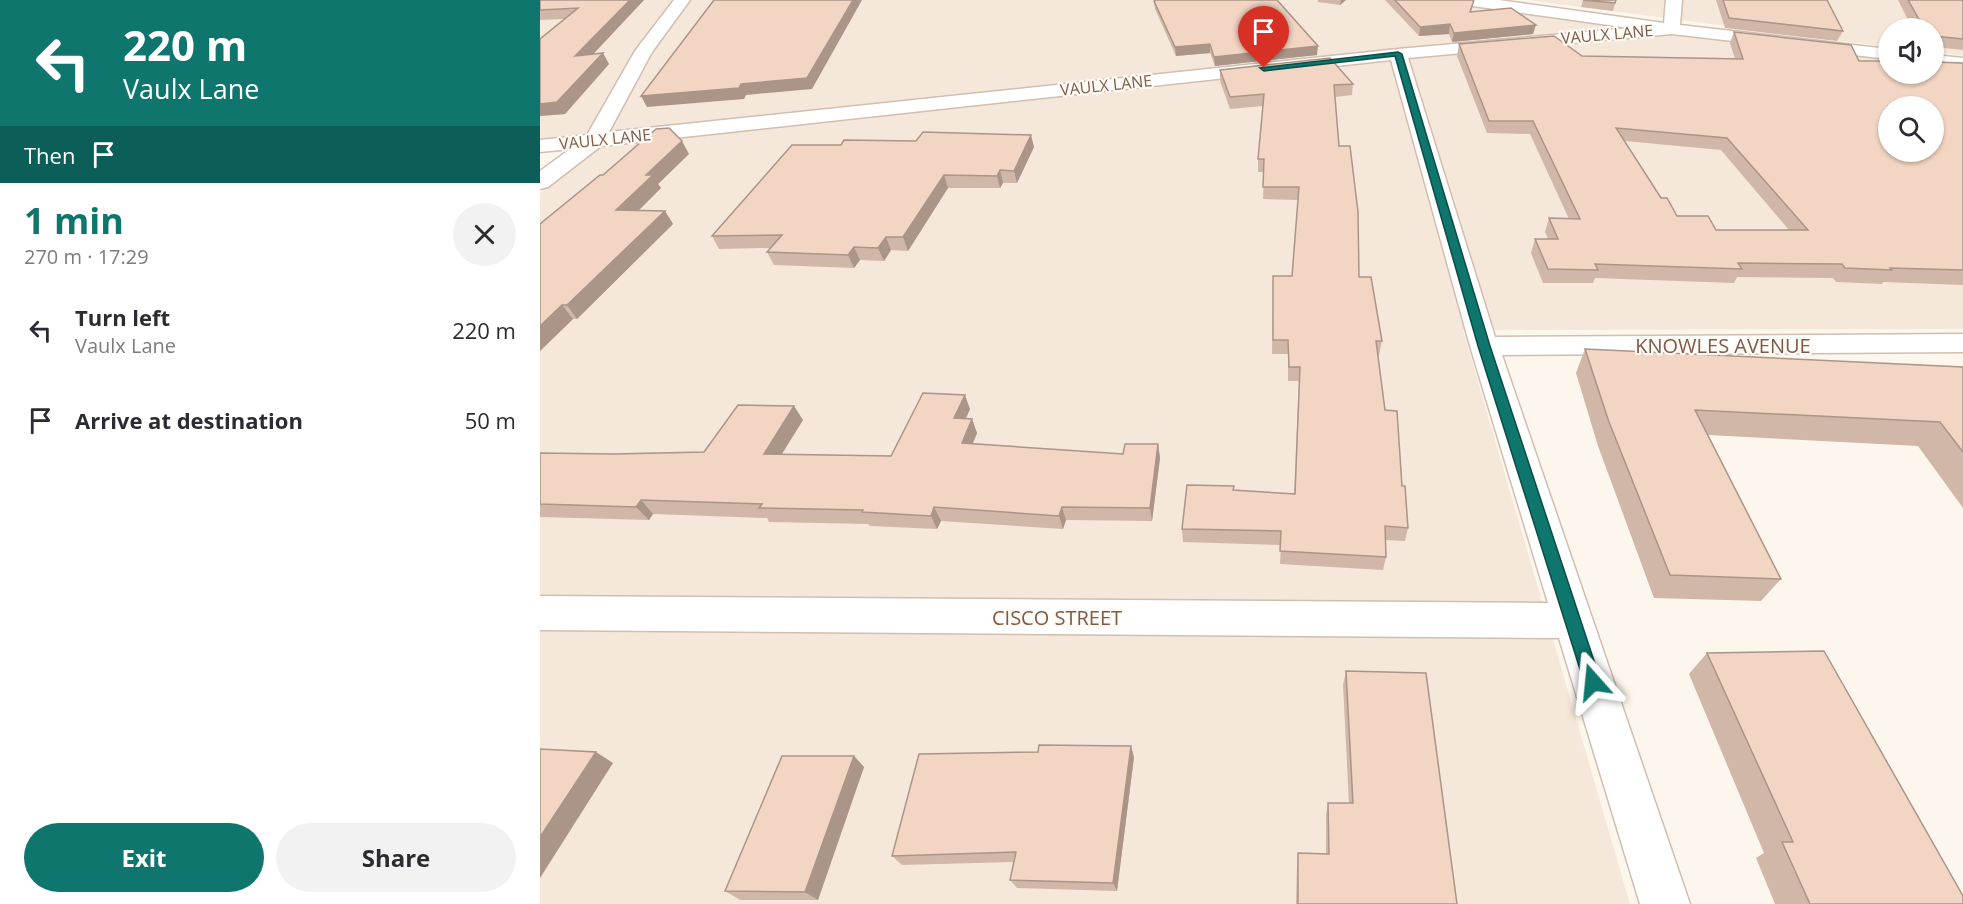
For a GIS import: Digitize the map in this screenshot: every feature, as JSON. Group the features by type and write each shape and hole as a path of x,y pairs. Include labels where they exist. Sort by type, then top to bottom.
{"street":[{"path":"540,182 594,141 644,51 682,0"},
{"path":"1466,0 1672,29 1878,53"},
{"path":"1672,29 1674,0"},
{"name":"VAULX LANE","path":"540,146 1398,54 1672,29"},
{"path":"1398,54 1484,346 1665,904"},
{"path":"1944,61 1963,63"},
{"name":"KNOWLES AVENUE","path":"1484,346 1963,344"},
{"name":"CISCO STREET","path":"540,614 1573,621"}],"shaded area":[{"path":"540,0 1438,0 1600,22 1607,28 540,141"},
{"path":"1528,0 1963,0 1963,56 1944,53 1944,18 1878,18 1878,46"},
{"path":"1662,34 1725,38 1878,57 1878,84 1944,84 1944,72 1963,68 1963,329 1463,330 1630,904 540,904 540,193 600,145 1423,56"}],"building":[{"path":"540,0 630,0 575,56 603,53 557,102 540,104 540,39 578,8 540,10"},
{"path":"714,0 853,0 807,78 741,84 739,88 641,96"},
{"path":"1277,0 1318,46 1214,57 1210,44 1175,47 1154,1"},
{"path":"1395,0 1474,0 1470,12 1511,8 1536,25 1454,33 1450,24 1420,27"},
{"path":"1583,0 1616,0 1615,3"},
{"path":"1723,0 1827,0 1843,31 1729,18"},
{"path":"1908,0 1962,0 1963,39 1944,37 1944,18 1918,18"},
{"path":"1734,32 1851,45 1859,61 1878,61 1878,84 1944,84 1944,62 1963,63 1963,270 1845,268 1842,264 1738,263 1742,269 1595,264 1598,270 1548,269 1535,239 1558,239 1549,218 1580,219 1533,121 1489,121 1459,44 1554,36 1582,56 1743,59","holes":["1616,128 1727,138 1808,230 1716,230 1708,216 1677,216 1667,198 1661,198"]},
{"path":"1330,58 1353,84 1334,85 1339,146 1350,146 1358,212 1359,277 1371,277 1382,341 1376,341 1385,410 1397,411 1402,486 1405,486 1408,528 1385,526 1386,557 1280,551 1281,531 1182,529 1187,485 1234,486 1233,490 1295,494 1300,367 1289,367 1288,340 1273,340 1273,276 1292,276 1299,187 1263,187 1264,159 1258,159 1264,94 1230,97 1220,70"},
{"path":"669,128 682,141 646,175 653,175 616,210 665,211 567,305 562,305 540,326 540,224 600,175 603,175 656,129"},
{"path":"923,132 1031,135 1014,171 1000,170 997,176 944,175 903,237 886,237 878,248 854,247 848,255 767,252 782,235 712,236 792,145 841,145 844,140 916,141"},
{"path":"1585,349 1963,367 1963,452 1940,422 1695,410 1781,579 1670,575 1609,422"},
{"path":"923,393 965,395 954,418 972,419 962,443 1123,454 1125,444 1158,444 1150,508 1062,507 1059,516 934,507 931,516 862,512 863,510 759,508 762,504 641,500 636,507 540,504 540,453 704,452 738,405 794,406 764,454 891,456"},
{"path":"1824,651 1963,896 1963,904 1810,904 1782,842 1793,842 1707,653"},
{"path":"1346,671 1426,673 1457,904 1298,904 1298,853 1329,854 1328,803 1353,803"},
{"path":"1039,745 1131,746 1113,883 1010,880 1016,852 892,856 919,754 1038,752"},
{"path":"540,749 596,752 540,837"},
{"path":"782,756 854,756 805,892 725,891"}],"route":[{"path":"1264,68 1398,54 1484,346 1593,682"}]}
